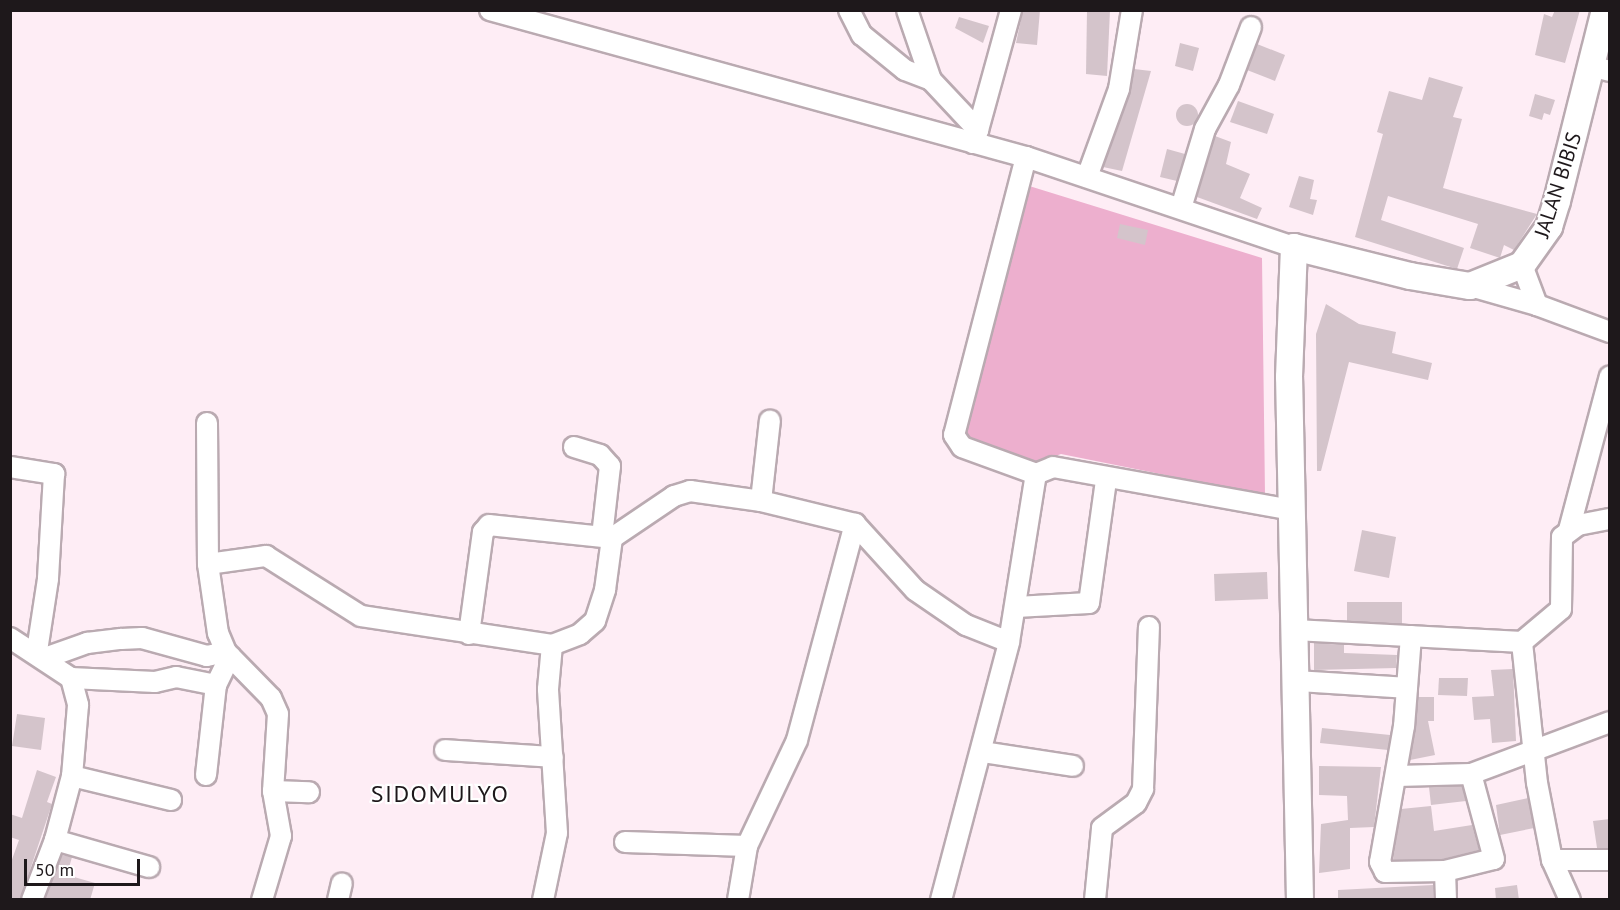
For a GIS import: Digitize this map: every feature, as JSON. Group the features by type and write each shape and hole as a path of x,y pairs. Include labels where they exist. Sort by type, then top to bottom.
{"main road":[{"name":"JALAN BIBIS","path":"1522,265 1549,227 1602,69 1605,10"},
{"path":"1300,900 1297,681 1288,376 1294,247 1410,276 1470,286 1522,265"}],"street":[{"path":"490,10 975,136 1026,157 1294,247"},
{"path":"849,10 862,35 905,70 931,80"},
{"path":"907,10 931,80 975,136"},
{"path":"975,136 1011,10"},
{"path":"1087,177 1119,89 1132,10"},
{"path":"1181,208 1205,129 1229,85 1251,27"},
{"path":"1026,157 954,435 962,447 1036,474 1053,467 1106,480 1293,510"},
{"path":"1522,265 1538,305"},
{"path":"1470,286 1538,305 1610,332"},
{"path":"1569,530 1610,376"},
{"path":"761,501 770,420"},
{"path":"207,423 208,564 218,633 228,654 276,705 273,790 281,836 262,900"},
{"path":"208,564 266,556 361,616 552,645 580,634 595,621 605,590 610,466 600,455 574,447"},
{"path":"10,467 54,474 41,655"},
{"path":"941,900 982,753 1009,642 1036,474"},
{"path":"1016,606 1089,603 1106,480"},
{"path":"469,634 483,532 489,525 607,537 690,491 761,501 855,524 915,590 966,625 1009,642"},
{"path":"1295,630 1522,642 1561,609 1562,537 1569,530 1610,519"},
{"path":"738,900 747,846 797,740 855,524"},
{"path":"1095,900 1102,828 1136,803 1143,789 1149,627"},
{"path":"1411,636 1397,776 1382,868 1390,873 1445,871 1494,859 1471,774"},
{"path":"10,638 41,655 71,678 156,682 176,677 216,686"},
{"path":"41,655 87,643 142,638 207,656 228,654"},
{"path":"1522,642 1532,753 1552,860 1570,900"},
{"path":"543,900 557,833 548,689 552,645"},
{"path":"206,775 216,686 228,654"},
{"path":"32,900 55,840 72,776 79,730 71,678"},
{"path":"1297,681 1407,688"},
{"path":"1397,776 1471,774 1610,722"},
{"path":"445,750 553,757"},
{"path":"982,753 1073,766"},
{"path":"72,776 171,800"},
{"path":"273,790 309,792"},
{"path":"55,840 149,867"},
{"path":"625,842 747,846"},
{"path":"1552,860 1610,860"},
{"path":"1445,871 1446,900"}],"shaded area":[{"path":"1026,185 1262,258 1265,495 1061,454 1026,467 958,448"}],"building":[{"path":"1023,10 1040,10 1037,45 1016,43"},
{"path":"1087,10 1110,10 1107,76 1086,74"},
{"path":"1555,10 1580,10 1565,63 1535,55 1544,14 1552,17"},
{"path":"959,17 989,26 983,43 955,28"},
{"path":"1180,43 1199,48 1193,71 1175,66"},
{"path":"1257,44 1285,55 1275,81 1247,70"},
{"path":"1134,69 1151,71 1122,171 1103,167"},
{"path":"1429,77 1463,87 1453,117 1462,119 1443,188 1537,214 1514,250 1504,245 1500,258 1470,248 1478,224 1388,196 1381,220 1464,248 1457,269 1355,237 1383,134 1377,132 1389,91 1422,100"},
{"path":"1535,94 1555,100 1550,115 1544,113 1542,120 1529,116"},
{"path":"1238,101 1274,114 1267,134 1230,122"},
{"path":"1183,104 1191,104 1198,111 1198,119 1191,126 1183,126 1176,119 1176,111"},
{"path":"1215,136 1231,142 1226,164 1250,174 1240,198 1262,208 1257,219 1197,197"},
{"path":"1167,149 1185,154 1177,181 1160,177"},
{"path":"1299,176 1314,180 1310,199 1317,200 1313,215 1289,207"},
{"path":"1120,224 1148,230 1145,245 1117,238"},
{"path":"1326,304 1359,324 1396,332 1392,353 1432,363 1428,380 1349,362 1321,471 1317,471 1316,334"},
{"path":"1362,530 1396,537 1389,578 1354,571"},
{"path":"1267,572 1268,599 1215,601 1214,574"},
{"path":"1347,602 1402,602 1402,624 1347,621"},
{"path":"1314,643 1344,645 1344,653 1397,655 1396,668 1314,670"},
{"path":"1513,669 1516,741 1492,743 1490,719 1474,720 1472,697 1494,696 1491,670"},
{"path":"1439,678 1468,678 1467,696 1438,695"},
{"path":"1418,697 1434,697 1434,721 1428,721 1435,755 1410,760"},
{"path":"17,714 45,718 41,750 12,746"},
{"path":"1322,728 1390,735 1388,750 1320,743"},
{"path":"1319,766 1381,767 1374,827 1350,828 1350,869 1319,873 1321,824 1348,820 1347,796 1319,795"},
{"path":"37,770 56,777 47,802 52,804 20,900 10,900 10,865 19,840 10,837 10,814 22,818"},
{"path":"1462,786 1466,801 1431,805 1429,787"},
{"path":"1528,798 1534,828 1500,835 1496,805"},
{"path":"1431,806 1434,831 1472,825 1479,850 1443,859 1393,860 1401,809"},
{"path":"1610,819 1610,848 1597,848 1593,821"},
{"path":"62,855 72,857 67,875 95,883 90,900 45,900"},
{"path":"1433,885 1434,900 1338,900 1338,890"},
{"path":"1517,885 1519,900 1496,900 1495,888"}],"district":[{"name":"SIDOMULYO","path":"440,794"}]}
